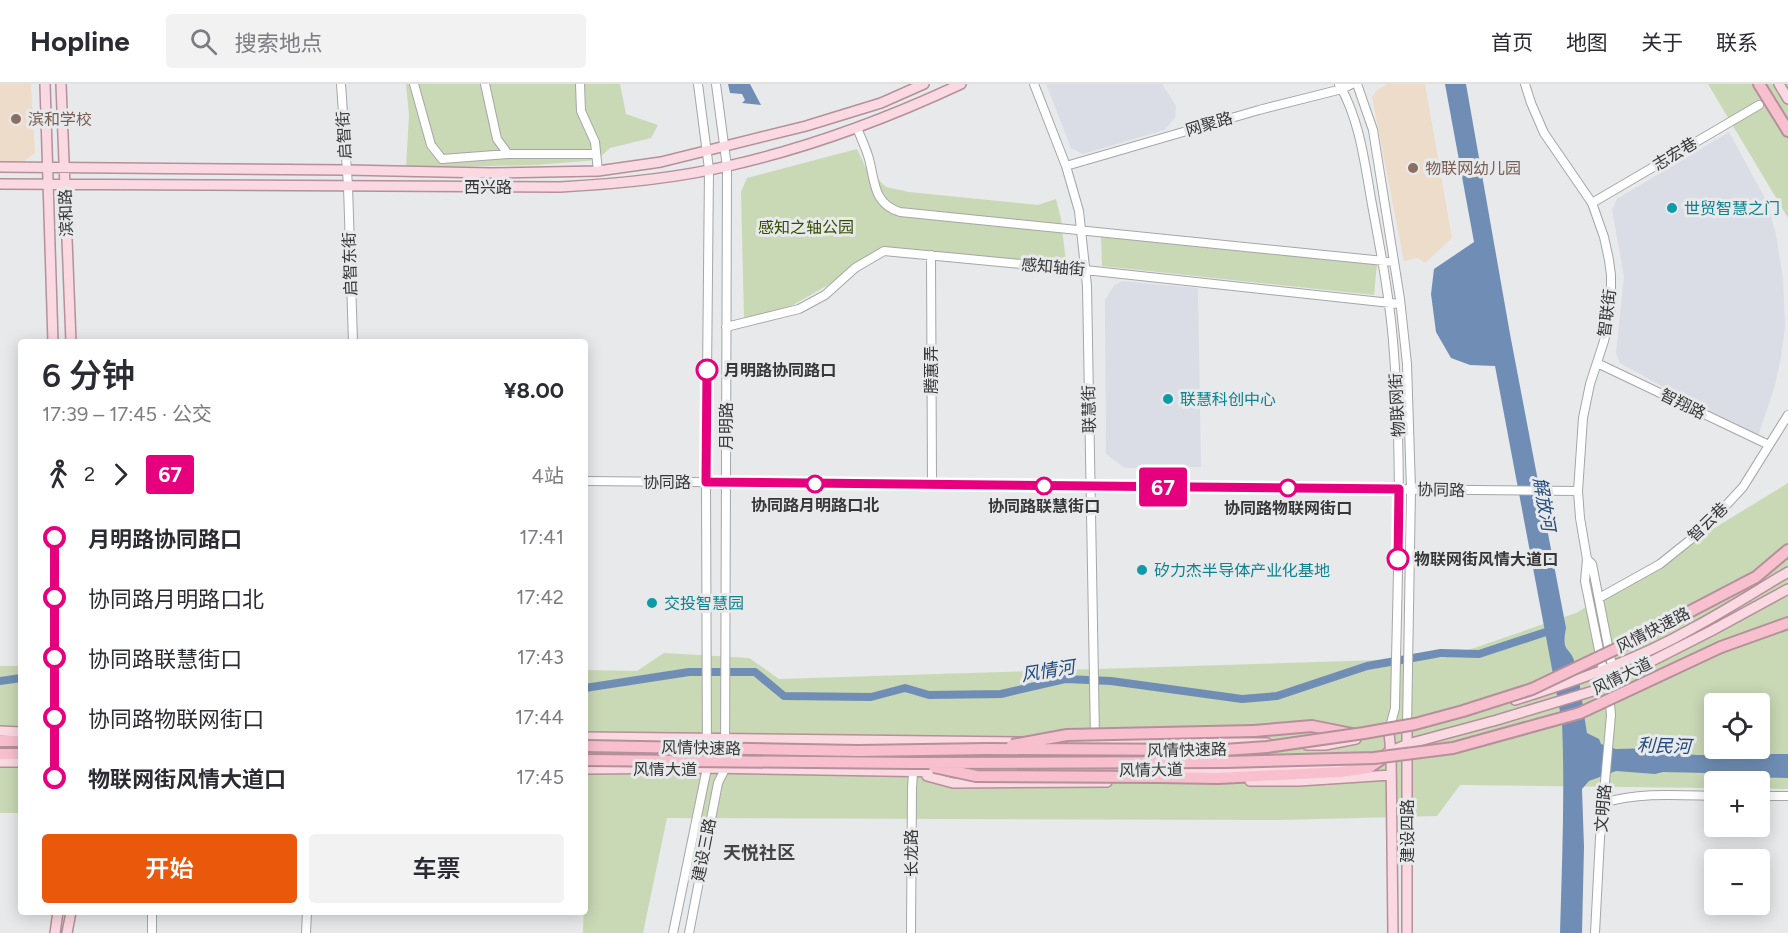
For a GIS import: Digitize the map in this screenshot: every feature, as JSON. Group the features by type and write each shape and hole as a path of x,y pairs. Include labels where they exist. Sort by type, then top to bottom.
{"highway":[{"path":"1759,84 1788,131"},
{"name":"风情快速路","path":"588,746 858,751 1235,749 1354,735 1415,724 1532,689 1641,638 1756,577 1788,550"},
{"name":"风情快速路","path":"588,760 913,768 1304,761 1412,754 1453,748 1580,713 1721,647 1788,623"},
{"path":"987,749 1068,735 1254,731 1312,726 1364,737"},
{"path":"0,741 18,741"},
{"path":"913,768 976,776 1218,778 1340,772 1368,768 1391,753"},
{"path":"0,754 18,754"}],"main road":[{"name":"滨和路","path":"45,84 53,339"},
{"name":"滨和路","path":"61,84 70,339"},
{"name":"西兴路","path":"0,167 490,173 598,171 661,162 806,126 881,103 924,84"},
{"name":"西兴路","path":"0,184 560,187 609,184 726,167 830,138 918,104 961,84"},
{"path":"1779,84 1788,99"},
{"name":"风情大道","path":"588,737 960,742 1242,742 1325,745 1424,726 1590,676 1692,629 1788,572"},
{"name":"风情大道","path":"588,769 1296,768 1338,765 1377,753 1391,753 1408,744 1593,691 1788,589"},
{"name":"建设四路","path":"1407,729 1407,933"},
{"path":"0,731 18,732"},
{"name":"建设四路","path":"1389,733 1393,933"},
{"path":"0,762 18,762"},
{"path":"913,768 953,783 1299,781 1391,775"},
{"path":"55,933 58,915"},
{"path":"67,933 70,915"}],"street":[{"name":"启智街","path":"341,84 348,186"},
{"path":"414,84 431,145 442,159 508,154 596,154"},
{"path":"485,84 497,139 508,154"},
{"path":"580,84 580,111 595,142 598,171"},
{"name":"月明路","path":"698,84 709,169 706,482 707,768"},
{"name":"月明路","path":"716,84 726,167 725,769"},
{"name":"联慧街","path":"1034,84 1066,166 1079,211 1085,270 1095,742"},
{"name":"网聚路","path":"1066,166 1352,84"},
{"name":"物联网街","path":"1357,84 1373,129 1407,364 1411,489 1407,729"},
{"name":"智联街","path":"1525,84 1544,132 1592,203 1605,237 1611,275 1608,327 1583,418 1578,491 1587,559 1586,581 1608,668"},
{"name":"物联网街","path":"1340,87 1348,100 1360,134 1382,261 1394,352 1399,489 1395,708 1389,733"},
{"name":"志宏巷","path":"1592,203 1759,105"},
{"path":"857,128 869,159 875,188 891,209 900,212 1394,262"},
{"name":"启智东街","path":"348,186 353,339"},
{"name":"感知轴街","path":"726,327 799,309 825,294 855,268 884,251 1400,304"},
{"name":"腾蕙弄","path":"931,255 932,485"},
{"name":"智翔路","path":"1597,363 1769,445"},
{"name":"智云巷","path":"1599,598 1660,564 1705,528 1743,487 1788,415"},
{"name":"协同路","path":"588,481 1578,491"},
{"name":"智联街","path":"1587,559 1592,564 1599,598 1608,668"},
{"name":"文明路","path":"1595,933 1611,716 1608,684"},
{"name":"建设三路","path":"673,933 707,768"},
{"name":"长龙路","path":"911,933 913,768"},
{"name":"建设三路","path":"688,933 718,783 725,769"},
{"path":"1603,803 1639,795 1704,796"},
{"path":"1770,796 1788,796"},
{"path":"152,915 152,933"},
{"path":"306,933 307,915"}],"shaded area":[{"name":"滨和学校","path":"0,84 31,84 35,153 22,163 0,163"},
{"path":"1046,84 1162,84 1176,106 1175,118 1164,130 1083,154 1071,148"},
{"name":"物联网幼儿园","path":"1387,84 1425,84 1452,238 1425,263 1418,258 1404,261 1372,97 1376,91"},
{"name":"世贸智慧之门","path":"1729,132 1768,204 1783,279 1785,327 1781,357 1774,389 1757,439 1620,363 1616,353 1624,276 1612,210 1617,199"},
{"path":"1122,281 1198,288 1201,467 1125,468 1106,454 1105,300 1114,286"}],"green space":[{"path":"406,84 620,84 626,114 658,125 651,138 610,148 597,160 537,165 406,168 409,115"},
{"path":"1708,84 1788,84 1788,218"},
{"name":"感知之轴公园","path":"857,149 866,168 886,187 909,192 1038,205 1056,199 1061,219 1066,263 930,259 881,255 777,314 744,317 741,192 747,178"},
{"path":"1101,236 1377,264 1374,295 1102,266"},
{"path":"1788,483 1788,789 1770,788 1770,771 1704,771 1704,788 1460,785 1437,816 1280,820 667,818 643,933 583,933 583,915 588,915 588,670 637,671 664,653 749,658 779,679 1445,658 1576,613"},
{"path":"0,666 18,666 18,813 0,813"}],"water":[{"path":"728,84 750,84 761,105 742,103 745,100 742,94 730,93"},
{"path":"1445,84 1466,84 1510,334 1566,628 1565,646 1573,657 1577,671 1587,733 1599,739 1601,744 1616,749 1655,748 1672,753 1704,755 1704,759 1770,759 1770,754 1788,754 1788,778 1770,778 1770,771 1655,774 1616,771 1589,781 1582,789 1584,847 1582,933 1560,933 1562,722 1495,366 1470,365 1451,358 1436,332 1431,294 1434,269 1474,242"}],"waterway":[{"name":"风情河","path":"588,688 689,672 755,672 784,696 871,697 905,688 929,695 1001,694 1065,679 1111,681 1242,699 1277,696 1367,666 1441,653 1479,654 1552,630"},
{"name":"风情河","path":"0,681 18,678"}],"bus line":[{"name":"67","path":"707,370 706,482 1399,489 1398,559"}],"place":[{"name":"滨和学校","path":"16,119"},
{"name":"物联网幼儿园","path":"1413,168"},
{"name":"世贸智慧之门","path":"1672,208"},
{"name":"月明路协同路口","path":"707,370"},
{"name":"联慧科创中心","path":"1168,399"},
{"name":"协同路月明路口北","path":"815,484"},
{"name":"协同路联慧街口","path":"1044,486"},
{"name":"协同路物联网街口","path":"1288,488"},
{"name":"物联网街风情大道口","path":"1398,559"},
{"name":"矽力杰半导体产业化基地","path":"1142,570"},
{"name":"交投智慧园","path":"652,603"}],"district":[{"name":"天悦社区","path":"759,853"}],"water label":[{"name":"解放河","path":"1544,504"},
{"name":"利民河","path":"1664,746"}]}
